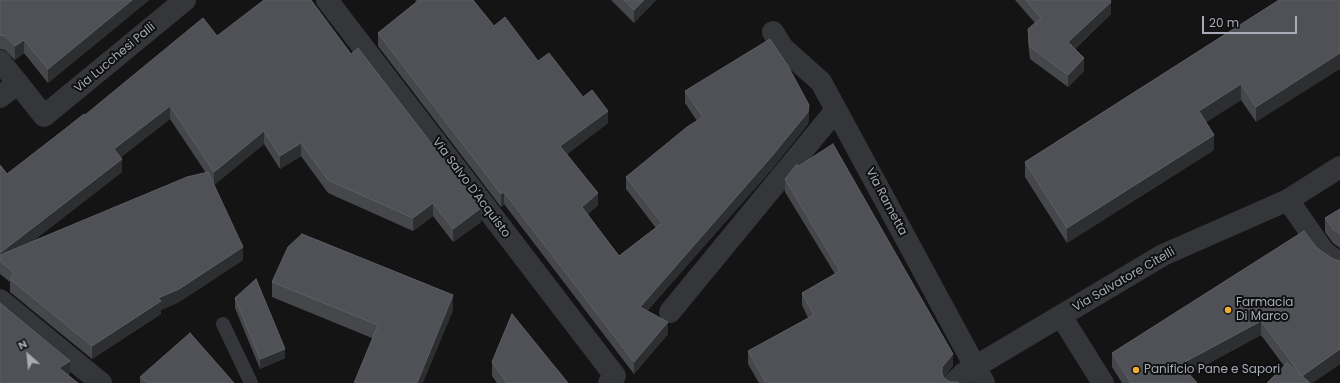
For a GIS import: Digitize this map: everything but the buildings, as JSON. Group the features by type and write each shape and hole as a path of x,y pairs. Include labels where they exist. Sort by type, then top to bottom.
{"street":[{"name":"Via Lucchesi Palli","path":"18,83 44,116 185,0"},
{"name":"Via Salvo D'Acquisto","path":"327,0 612,379"},
{"name":"Via Rametta","path":"773,32 783,48 821,82 980,375"},
{"path":"0,61 18,83 0,97"},
{"path":"670,312 836,110"},
{"name":"Via Salvatore Citelli","path":"954,383 963,374 980,375 1061,316 1163,255 1288,200 1340,167"},
{"path":"1288,200 1324,252 1340,263"},
{"path":"0,300 101,383"},
{"path":"1061,316 1103,383"}],"lane":[{"path":"223,324 252,383"}],"place":[{"name":"Farmacia Di Marco","path":"1228,310"},
{"name":"Panificio Pane e Sapori","path":"1136,370"}]}
